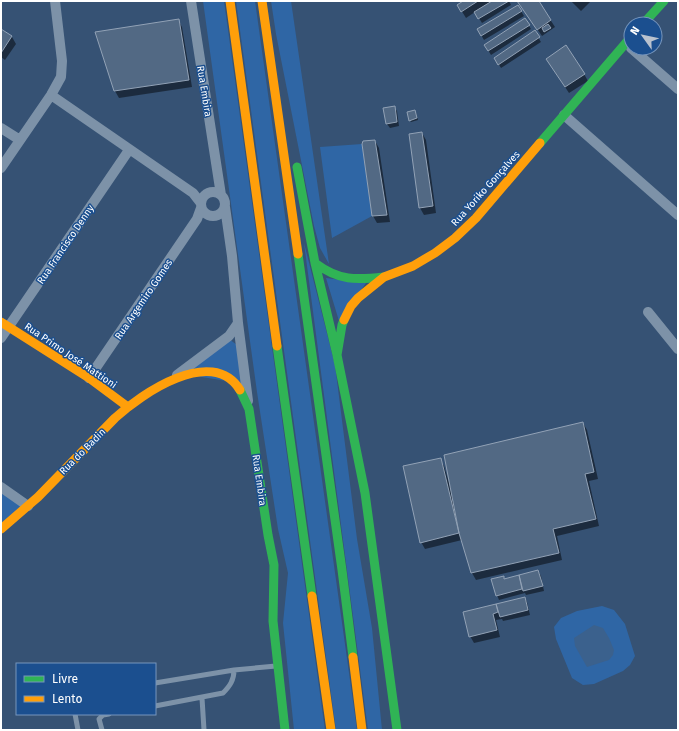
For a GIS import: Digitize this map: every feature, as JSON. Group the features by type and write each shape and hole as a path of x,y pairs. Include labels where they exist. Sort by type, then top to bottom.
{"main road":[{"path":"230,1 251,163 331,730"},
{"path":"262,1 342,570 362,730"},
{"path":"650,16 664,1"},
{"name":"Rua Yoriko Gonçalves","path":"337,355 342,325 358,298 384,277 413,266 435,253 455,238 476,218 564,115 623,52"},
{"path":"270,61 282,87 288,118"},
{"path":"295,156 314,263 337,355 365,493 396,730"},
{"path":"314,263 331,275 343,279 384,277"},
{"name":"Rua Primo José Mattioni","path":"5,324 89,378 128,407"},
{"name":"Rua do Badin","path":"1,530 28,506 103,430 128,407 170,380 204,371 220,373 231,379 240,391 249,409"},
{"name":"Rua Embira","path":"249,409 274,565 273,621 285,730"}],"street":[{"path":"1,168 51,95 61,77 62,69 55,1"},
{"name":"Rua Embira","path":"191,1 219,181 207,205"},
{"path":"643,56 678,89"},
{"path":"51,95 193,193 220,214 225,207"},
{"path":"564,115 678,215"},
{"path":"1,128 20,140"},
{"name":"Rua Francisco Denny","path":"1,338 5,324 129,150"},
{"name":"Rua Embira","path":"207,205 224,198 249,409"},
{"path":"207,205 227,231"},
{"name":"Rua Argemiro Gomes","path":"89,378 207,205"},
{"path":"648,312 678,349"},
{"name":"Rua do Badin","path":"170,380 229,336 238,323"},
{"path":"1,488 28,506"}],"lane":[{"path":"156,682 234,670 277,666"},
{"path":"156,706 223,693 229,687 234,678 234,670"},
{"path":"202,698 204,730"},
{"path":"75,715 78,730"},
{"path":"102,730 99,719 103,715"}],"shaded area":[{"path":"203,1 224,1 325,730 294,730 283,623 288,573 278,529 257,392"},
{"path":"236,1 255,1 357,730 336,730"},
{"path":"271,1 291,1 329,264 320,248 314,226 276,34"},
{"path":"362,144 372,216 332,238 320,147"},
{"path":"304,243 335,365 357,539 372,628 382,730 368,730"},
{"path":"326,278 366,283 339,321"},
{"path":"229,339 237,345 247,394 233,382 183,374"},
{"path":"1,490 24,506 1,526"},
{"path":"602,606 614,610 625,624 635,656 630,665 623,671 594,684 583,685 572,678 556,639 554,627 561,618 577,611"},
{"path":"594,625 603,628 614,650 613,655 609,660 587,667 575,646 574,638"}],"building":[{"path":"463,1 478,1 461,12 457,5"},
{"path":"492,1 509,1 478,19 474,12"},
{"path":"517,1 539,1 551,20 537,30"},
{"path":"518,5 522,11 481,36 477,29"},
{"path":"525,18 530,25 488,51 484,45"},
{"path":"179,19 189,80 114,91 95,32"},
{"path":"548,24 551,28 544,32 542,28"},
{"path":"1,29 12,36 1,53"},
{"path":"535,30 540,37 498,65 494,58"},
{"path":"566,45 585,74 565,87 546,59"},
{"path":"395,106 397,122 386,124 383,108"},
{"path":"415,110 417,118 409,121 407,112"},
{"path":"422,132 433,206 419,208 409,134"},
{"path":"375,140 387,215 372,216 362,144 363,141"},
{"path":"583,422 594,472 585,474 596,519 553,529 559,553 471,573 459,533 444,455"},
{"path":"441,458 459,533 420,543 403,466"},
{"path":"538,570 543,586 523,591 519,575"},
{"path":"519,575 522,589 496,596 491,579 504,576 504,579"},
{"path":"525,597 528,610 500,617 496,604"},
{"path":"496,604 498,612 493,614 497,630 469,637 463,612"}],"traffic: fast":[{"path":"650,16 664,1"},
{"path":"540,143 623,46"},
{"path":"297,167 315,263 337,355"},
{"path":"298,254 353,657"},
{"path":"315,263 332,273 348,278 365,279 384,277"},
{"path":"344,320 337,355 365,493 397,730"},
{"path":"277,346 312,596"},
{"path":"240,390 249,409 274,565 273,621 285,730"}],"traffic: slow":[{"path":"230,1 277,346"},
{"path":"262,1 298,254"},
{"path":"344,320 351,306 358,298 384,277 413,266 435,253 455,238 476,218 540,143"},
{"path":"1,322 89,378 128,407"},
{"path":"1,529 38,497 115,418 142,397 159,387 177,378 195,373 212,372 228,377 240,390"},
{"path":"312,596 331,730"},
{"path":"353,657 362,730"}]}
